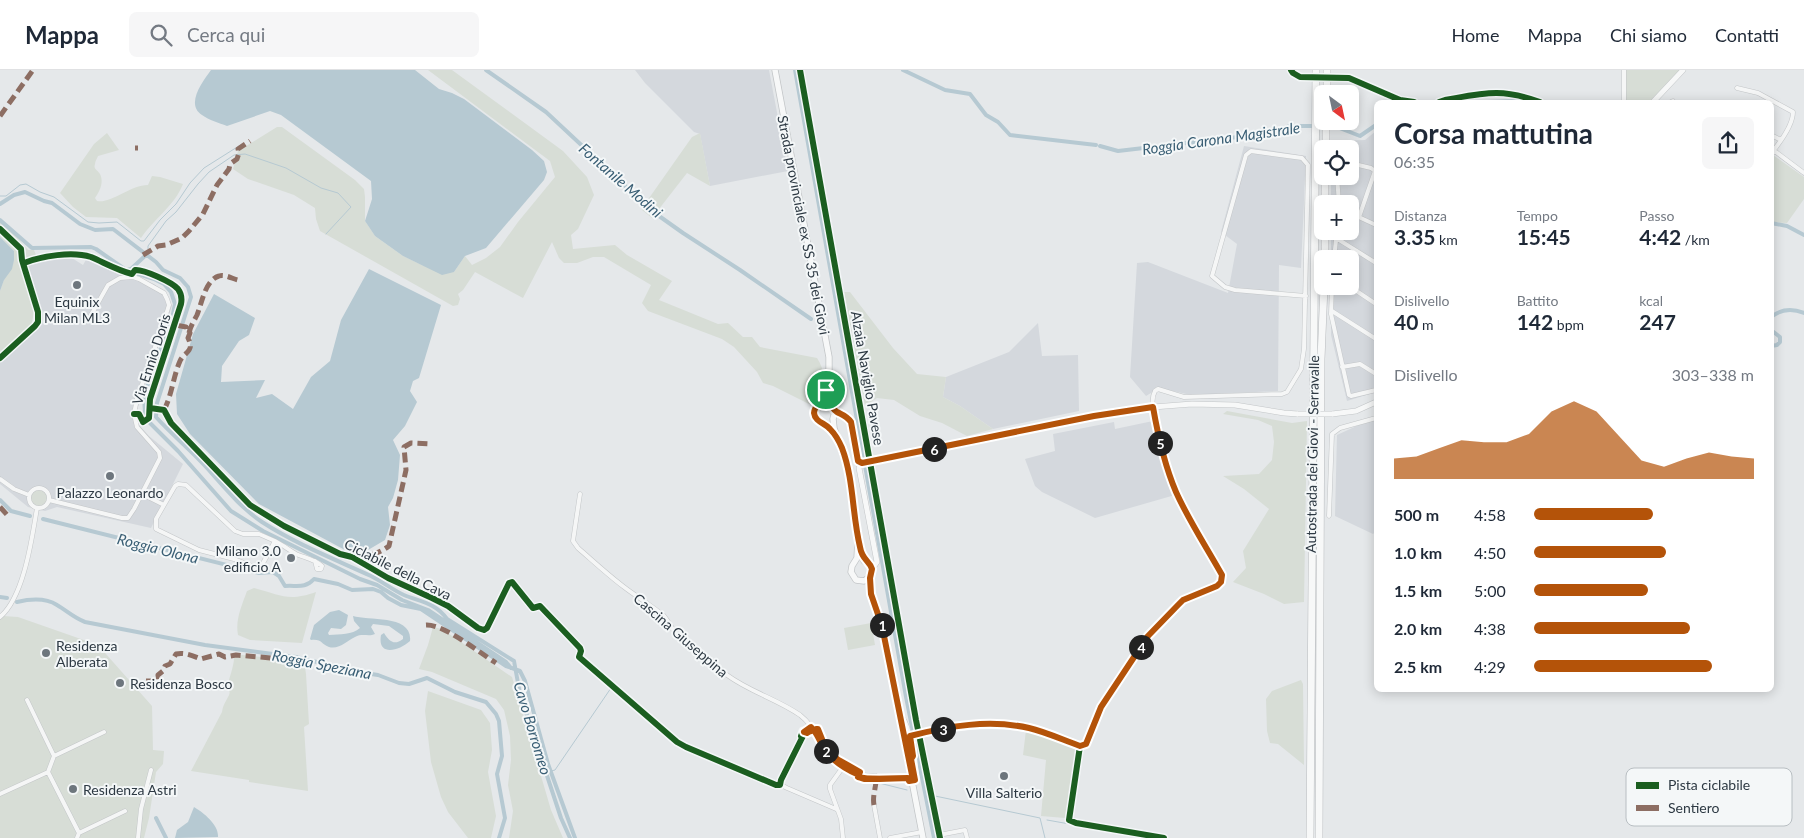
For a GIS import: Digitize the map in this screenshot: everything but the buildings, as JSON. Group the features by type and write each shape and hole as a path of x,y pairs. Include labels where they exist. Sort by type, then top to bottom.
{"highway":[{"name":"Autostrada dei Giovi - Serravalle","path":"1310,838 1316,70"},
{"path":"1327,70 1327,85"},
{"name":"Autostrada dei Giovi - Serravalle","path":"1319,838 1321,359 1324,295"}],"main road":[{"name":"Strada provinciale ex SS 35 dei Giovi","path":"775,70 830,357 829,397 834,408 834,428 850,476 858,540 864,561 870,564 872,569"},
{"path":"1655,100 1682,70"},
{"name":"Strada provinciale ex SS 35 dei Giovi","path":"829,380 824,396 816,406 814,415 830,428 839,441"},
{"path":"816,406 823,402 847,417 851,422 858,461 862,463 1094,416 1153,407 1192,404 1235,405 1284,413 1344,414 1374,403"},
{"path":"821,422 828,422 834,417"},
{"path":"862,463 859,468 877,562 872,569 870,578 871,594 882,626 923,835"},
{"name":"Strada provinciale ex SS 35 dei Giovi","path":"858,540 856,562 851,573 854,578 861,582"},
{"path":"856,562 864,561"},
{"path":"870,578 861,582 871,594"}],"street":[{"path":"1291,70 1297,76 1303,77 1349,78 1400,100"},
{"path":"1624,70 1624,100"},
{"path":"1736,88 1758,93 1771,100"},
{"path":"1445,100 1492,92 1517,94 1534,100"},
{"path":"1774,102 1793,112 1793,116 1781,140 1774,149"},
{"path":"1774,136 1781,140"},
{"path":"910,736 968,724 1008,725 1038,730 1084,746 1088,742 1101,707 1112,688 1155,629 1183,600 1221,582 1222,575 1184,509 1170,478 1162,453 1153,407 1153,395 1158,390 1184,397 1282,394 1287,392 1302,365 1305,344 1306,296 1307,162 1302,158 1251,151 1246,155 1212,276 1225,287 1235,290 1306,296"},
{"path":"1774,152 1804,173"},
{"path":"1359,165 1374,170"},
{"path":"1374,174 1359,217 1374,224"},
{"path":"1339,240 1374,262"},
{"name":"Via Ennio Doris","path":"49,500 124,518 131,515 157,464 159,455 137,427 134,410 169,305 168,299 164,293 139,279 133,277 120,278 108,285 90,317"},
{"path":"1359,293 1374,303"},
{"path":"1332,295 1335,334 1349,395 1374,390"},
{"path":"1332,310 1374,338"},
{"path":"1342,366 1360,364 1374,373"},
{"path":"1329,516 1332,434 1340,428 1374,419"},
{"path":"0,479 14,489 29,495"},
{"path":"275,541 262,564 255,567 234,558 199,550 156,529 156,519 175,486 178,484 186,485 235,531 243,534 259,534 275,541 294,553 315,561"},
{"path":"40,488 47,493 49,500 46,506 37,508 30,503 29,495 34,489 40,488"},
{"path":"142,494 164,505"},
{"name":"Cascina Giuseppina","path":"580,494 573,541 578,548 625,588 665,618 677,635 711,663 743,686 772,699 800,716 816,732 824,749 843,767"},
{"path":"0,617 9,607 22,577 31,544 37,508"},
{"path":"27,700 54,756"},
{"path":"899,713 904,717 910,736 911,752 908,757"},
{"path":"811,727 804,732 781,782 787,788 836,808"},
{"path":"0,794 48,772 54,756 104,732"},
{"path":"919,734 939,837 965,830 967,838"},
{"path":"843,838 841,819 830,792 830,785 843,767 862,776 876,776"},
{"path":"138,838 141,809 152,770"},
{"path":"48,772 79,833"},
{"path":"874,805 880,838"},
{"path":"77,838 79,833 125,811"},
{"path":"890,838 923,835"}],"shaded area":[{"path":"428,70 452,70 563,151 587,177 594,195 578,229 571,235 573,249 615,245 627,255 672,281 659,300 718,324 728,323 743,337 752,337 760,347 817,358 822,370 823,383 814,400 809,404 763,383 757,372 734,347 722,339 648,311 642,303 651,285 604,257 593,257 577,263 564,263 559,258 552,242 523,298 475,272 463,290 458,294 460,299 458,305 453,306 320,231 315,208 294,195 248,179 233,169 238,151 277,127 282,127 355,180 364,189 365,221 375,236 403,256 422,265 454,272 465,256 472,265 486,258 500,247 555,177 550,161"},
{"path":"635,70 769,70 788,171 710,186 700,134 694,132 645,83"},
{"path":"1626,70 1680,70 1652,100 1626,100"},
{"path":"107,133 119,150 98,156 95,167 102,180 95,198 97,201 108,200 134,188 148,185 152,176 183,184 175,199 141,238 117,218 86,217 60,193 94,144"},
{"path":"700,133 710,186 687,173 652,218 642,210 647,201 692,137"},
{"path":"1374,133 1374,393 1347,401 1331,335 1331,295 1359,295 1359,250 1331,250 1331,240 1359,240 1359,195 1331,195 1331,185 1359,185 1359,140 1365,140"},
{"path":"1244,146 1306,156 1301,268 1279,265 1278,391 1191,395 1159,388 1146,396 1130,377 1137,263 1148,262 1228,293 1237,244 1221,232"},
{"path":"1774,156 1804,177 1804,199 1787,223 1774,222"},
{"path":"0,218 28,250 34,250 36,255 20,264 34,313 31,326 4,353 0,354 0,291 14,251 0,237"},
{"path":"64,253 83,265 87,258 120,275 128,275 154,284 165,293 172,306 136,413 140,426 149,436 183,464 151,528 57,507 45,511 28,507 0,484 0,361 38,329 40,320 27,271 29,262 37,256"},
{"path":"844,292 850,292 893,348 917,374 946,377 943,397 960,406 993,429 967,436 942,423 920,416 894,400 877,398 865,406"},
{"path":"1038,323 1042,356 1078,355 1079,411 993,429 960,406 943,397 946,377 1009,352"},
{"path":"1227,411 1292,423 1307,421 1304,602 1284,604 1233,582 1246,568 1243,551 1269,509 1244,489 1223,476 1259,474 1272,460 1274,442 1272,426 1258,420 1223,414"},
{"path":"1374,418 1373,534 1335,516 1337,435"},
{"path":"1153,421 1159,455 1175,495 1095,518 1042,492 1035,486 1025,459 1055,451 1053,434 1114,422 1115,429"},
{"path":"39,489 45,492 48,498 45,504 39,507 33,504 30,498 33,492"},
{"path":"254,588 291,597 316,592 302,643 250,640 238,635 237,624 241,607 247,591"},
{"path":"3,616 18,617 98,645 152,706 153,750 164,751 163,764 156,772 144,838 0,838 0,619"},
{"path":"871,623 875,645 848,650 844,628"},
{"path":"433,627 442,629 512,677 551,810 563,838 509,838 513,811 508,785 511,760 510,736 504,710 496,699 432,672 419,669"},
{"path":"242,655 304,661 309,724 304,727 308,791 191,771 230,693 228,683 234,658"},
{"path":"1301,680 1303,684 1304,765 1278,744 1270,743 1267,731 1266,699 1272,691"},
{"path":"428,691 481,710 490,723 492,750 488,772 496,816 491,838 468,838 448,812 441,797 431,762 425,711"},
{"path":"1026,730 1076,748 1065,818 1041,816 1046,760 1023,755"}],"water":[{"path":"211,70 415,70 439,89 464,99 532,150 544,161 547,172 544,180 486,248 465,256 454,272 442,275 403,256 375,236 365,221 372,199 371,181 281,115 270,111 227,126 202,115 197,110 195,99 200,86"},
{"path":"793,70 799,70 909,696 938,838 932,838 904,697"},
{"path":"0,237 14,251 14,260 12,269 4,280 0,291"},
{"path":"369,269 441,305 419,378 413,381 410,391 417,402 405,426 393,440 400,455 398,480 393,498 388,507 390,525 385,540 368,550 345,550 259,504 190,434 177,414 176,394 193,334 214,294 255,318 249,335 239,341 222,366 221,382 265,380 256,398 272,394 293,409 311,377 330,361 341,320"},
{"path":"339,610 348,615 346,625 341,629 331,628 328,633 329,635 350,633 360,628 354,621 353,616 388,620 404,626 409,632 410,641 395,649 386,649 382,647 381,635 384,633 394,642 403,639 403,636 389,626 373,624 371,627 375,634 352,638 333,648 320,641 311,640 314,625 330,612"},
{"path":"194,807 213,824 218,837 175,838 177,830 188,822"}],"waterway":[{"name":"Fontanile Modini","path":"486,70 546,112 652,211 811,319"},
{"name":"Roggia Carona Magistrale","path":"903,70 945,90 970,94 986,115 998,122 1010,135 1096,145"},
{"name":"Roggia Carona Magistrale","path":"1100,146 1118,151 1281,132 1289,126 1312,126"},
{"name":"Roggia Carona Magistrale","path":"1345,130 1360,136 1374,126"},
{"path":"0,196 6,196 20,185 26,184 54,197 88,222 117,222 141,241 144,241 204,168 242,144"},
{"path":"148,249 148,246 166,221 176,212 209,172 234,155 245,154 286,168 321,188 338,193 351,207 326,234"},
{"name":"Cavo Borromeo","path":"0,204 14,195 25,192 52,203 80,224 95,230 113,229 156,262 163,270 180,278 188,287 191,297 157,403 156,417 201,461 240,504 262,522 302,544 371,576 404,595 433,606 447,619 514,661 520,694 561,818 570,838"},
{"path":"0,220 32,248 91,247 126,270 164,284 171,292 175,304 173,314 145,396 144,404 147,420 178,451 231,511 263,531 360,579 377,585 402,600 428,610 506,662 511,668"},
{"path":"1774,224 1787,226 1804,235"},
{"path":"127,270 131,269 147,254"},
{"name":"Roggia Carona Magistrale","path":"1774,315 1787,310 1804,313"},
{"name":"Roggia Carona Magistrale","path":"1774,332 1780,337 1780,342 1774,346"},
{"name":"Roggia Olona","path":"0,500 11,511 30,516"},
{"name":"Roggia Olona","path":"43,519 259,573 273,572 279,576 285,586 301,586 314,579 338,584 352,590 373,589 401,605 421,609 506,666 520,671 525,681 548,764 575,838"},
{"name":"Roggia Speziana","path":"0,597 7,598"},
{"name":"Roggia Speziana","path":"17,602 32,600 48,601 85,622 205,645 296,657 378,675 399,683 409,684 427,678 455,692 486,702 499,721 502,756 497,774 505,818 499,838"},
{"path":"614,684 681,742 776,782"},
{"path":"551,771 555,770 611,688"},
{"path":"879,783 907,790"},
{"path":"935,796 1040,818 1045,838"},
{"path":"156,818 166,838"},
{"path":"1047,820 1148,838"}],"marked path":[{"path":"0,116 33,70"},
{"path":"143,255 158,246 166,245 182,238 189,231 203,214 230,164 237,159 238,149 250,141"},
{"path":"189,333 210,282 219,276 238,280"},
{"path":"164,410 180,361 190,349 188,338 190,333 186,330 186,327 175,325"},
{"path":"358,561 389,546 406,470 404,447 411,443 432,444"},
{"path":"0,507 9,517"},
{"path":"426,625 434,626 452,634 496,663"},
{"path":"146,681 159,681 158,675 165,666 170,664 176,654 189,655 201,659 219,654 225,657 236,655 306,661"},
{"path":"874,805 877,776"}],"cycle path":[{"name":"Alzaia Naviglio Pavese","path":"800,70 916,720 940,838"},
{"path":"1291,70 1300,77 1349,78 1400,100"},
{"path":"1445,100 1493,93 1503,93 1533,100"},
{"path":"0,229 21,249 22,260 38,312 38,322 35,326 0,358"},
{"path":"24,263 57,255 83,255 132,274 135,270 151,274 178,289 181,296 181,304 150,399 149,418 143,422 139,414 134,414"},
{"name":"Ciclabile della Cava","path":"150,408 164,410 171,423 250,505 284,526 340,554 352,557 388,578 448,606 478,628 484,630 487,628 509,583 512,582 533,608 540,606 580,648 579,657 677,742 686,747 780,785 805,732"},
{"path":"801,736 803,731 807,733 818,729 825,744 837,759 860,772 858,777 864,779 908,778 909,781 915,780 910,736 954,727 984,725 1035,729 1080,746 1069,820 1076,823 1164,838"}],"place":[{"name":"Equinix Milan ML3","path":"77,285"},
{"name":"Palazzo Leonardo","path":"110,476"},
{"name":"Milano 3.0 edificio A","path":"291,558"},
{"name":"Residenza Alberata","path":"46,653"},
{"name":"Residenza Bosco","path":"120,683"},
{"name":"Villa Salterio","path":"1004,776"},
{"name":"Residenza Astri","path":"73,789"}],"route":[{"path":"826,390 815,408 814,415 832,430 839,441 850,476 860,548 864,561 870,564 872,569 870,578 871,594 882,626 913,780 909,781 908,778 864,779 858,777 859,775 843,767 829,755 816,732 814,730 811,727 804,732 812,732 814,730 818,729 824,744 837,759 860,772 859,775 858,777 864,779 884,778 908,778 909,781 915,780 911,759 913,756 910,736 968,724 1008,725 1028,728 1084,746 1088,742 1101,707 1112,688 1148,636 1183,600 1217,586 1222,579 1222,575 1184,509 1170,478 1162,453 1153,407 1094,416 859,463 854,446 851,422 847,417 835,410 830,401 829,380 826,390"}]}
